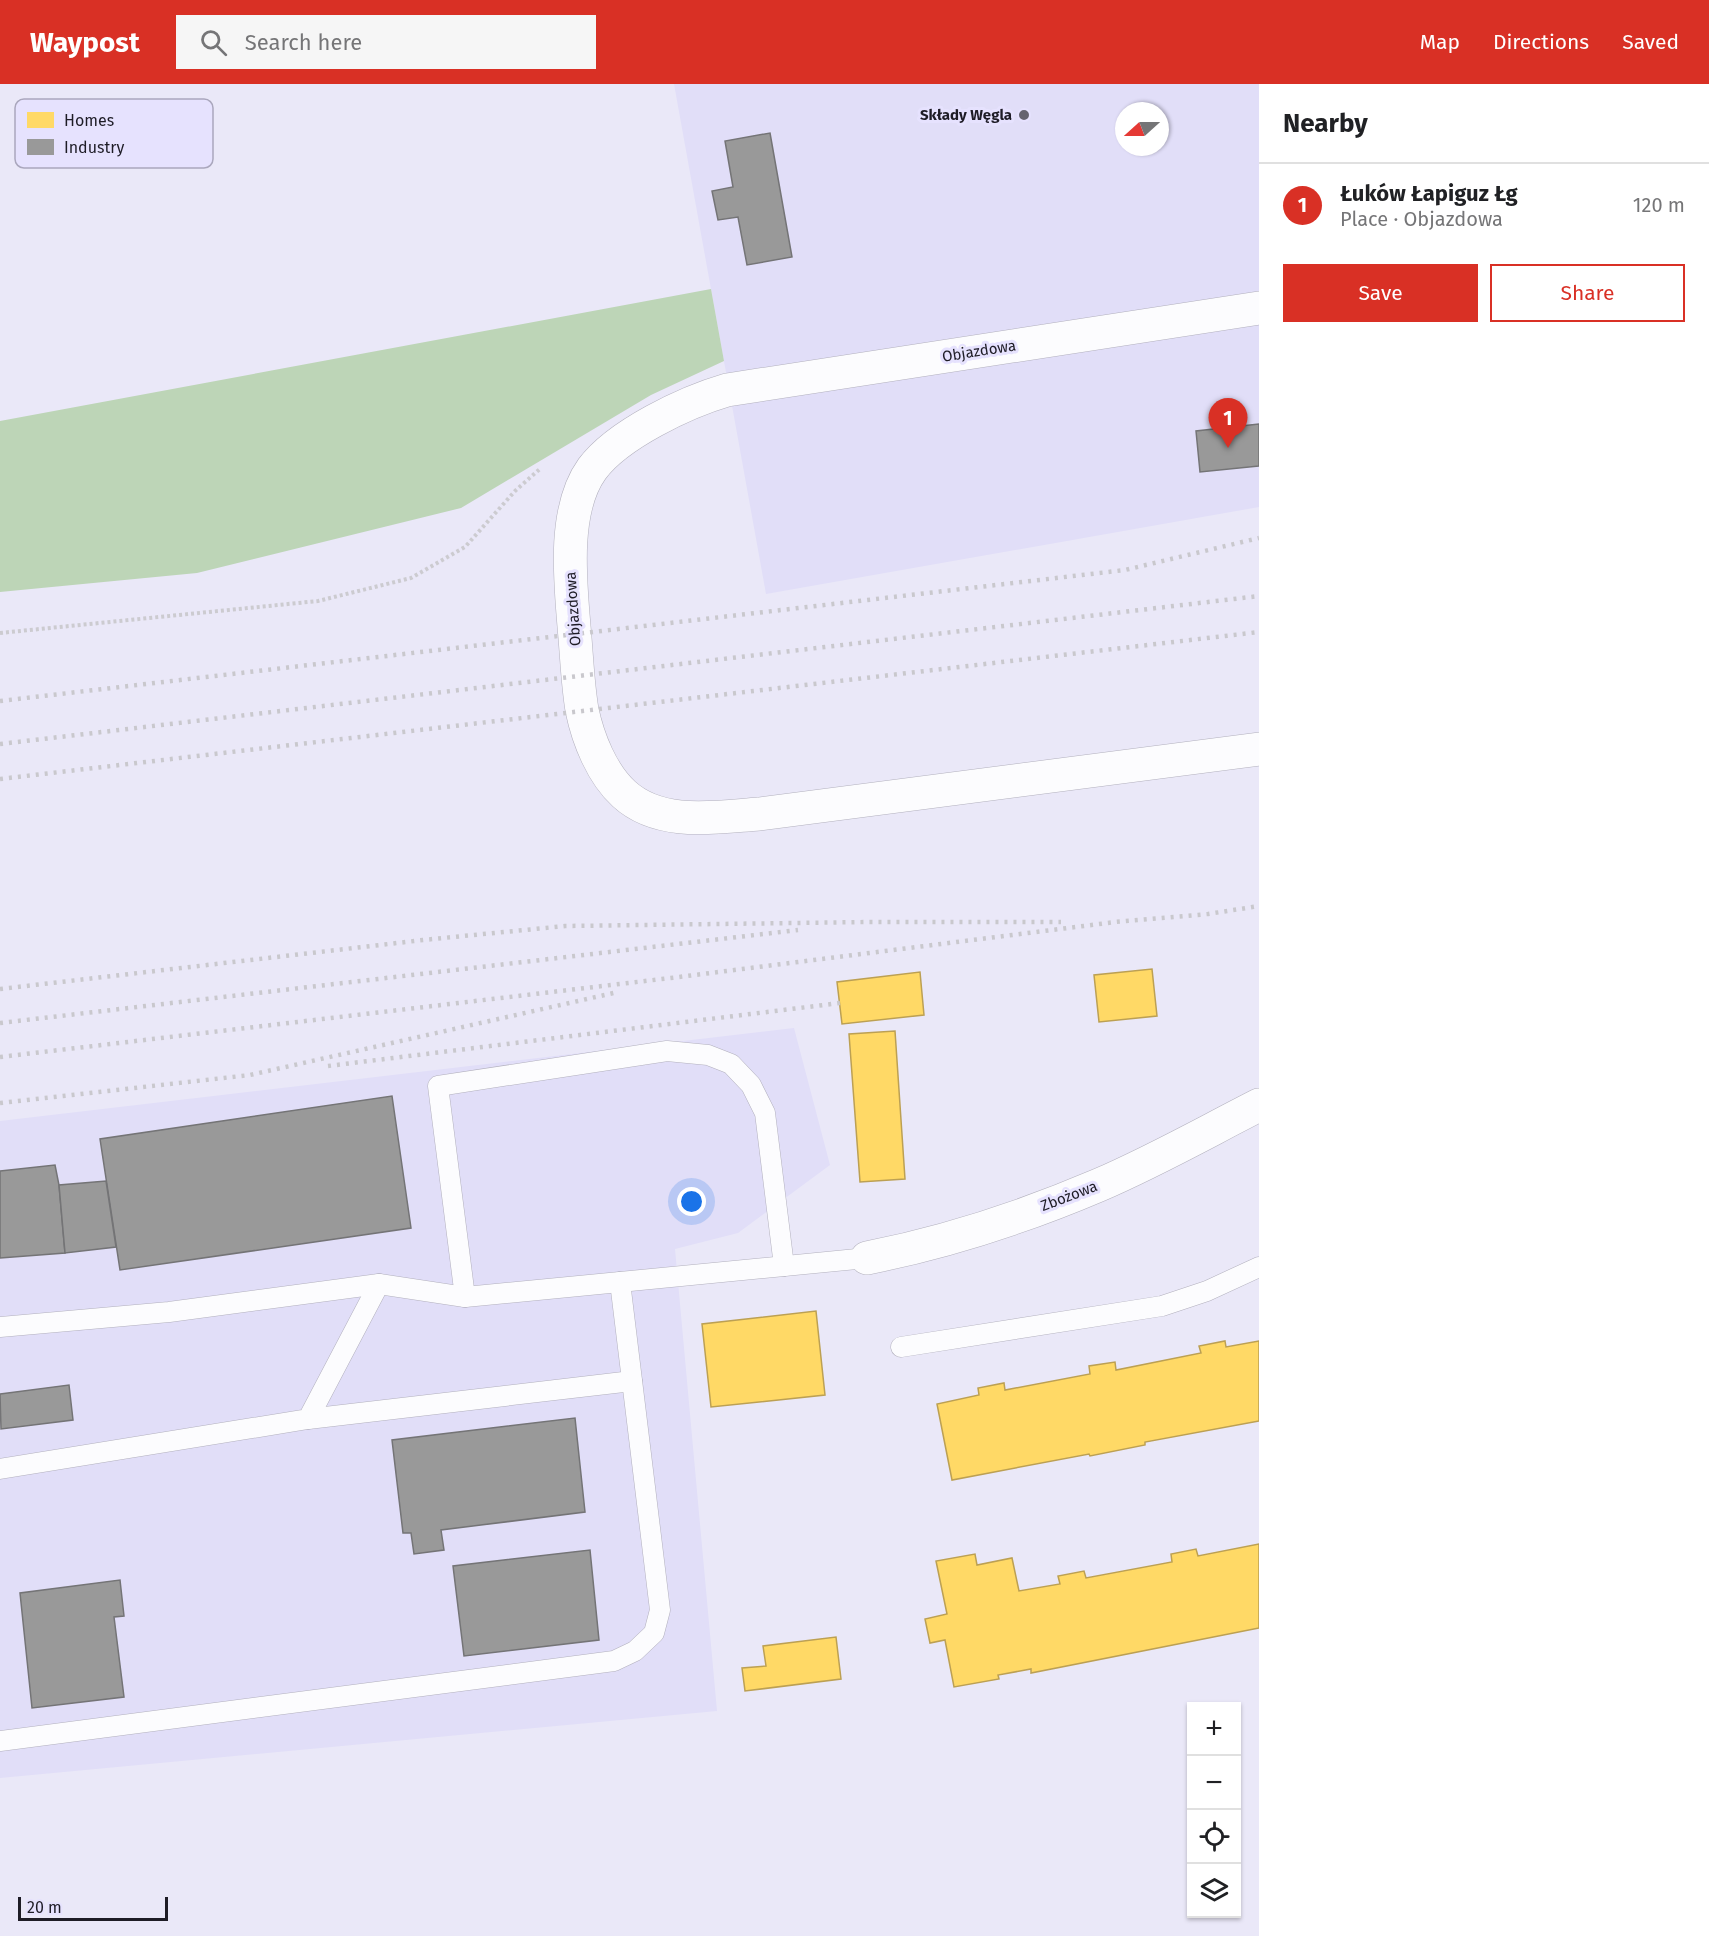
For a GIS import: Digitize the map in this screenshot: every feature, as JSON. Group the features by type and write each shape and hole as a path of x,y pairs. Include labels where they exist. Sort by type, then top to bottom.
{"street":[{"name":"Objazdowa","path":"1259,308 727,390 698,398 634,432 592,470 581,491 569,547 582,711 605,771 624,794 645,808 700,818 759,814 1259,749"},
{"name":"Zbożowa","path":"867,1258 927,1246 984,1229 1099,1185 1259,1105"}],"lane":[{"path":"465,1297 438,1086 667,1051 708,1054 731,1064 751,1084 765,1113 784,1266"},
{"path":"0,1327 169,1312 379,1284 465,1297 867,1258"},
{"path":"901,1347 1162,1306 1207,1291 1259,1267"},
{"path":"0,1740 614,1661 635,1651 654,1633 660,1610 620,1282"},
{"path":"308,1419 379,1284"},
{"path":"0,1469 308,1419 632,1381"}],"path":[{"path":"0,633 318,601 411,578 465,547 515,491 545,465 592,470"}],"shaded area":[{"path":"674,84 1259,84 1259,507 766,594"},
{"path":"794,1028 830,1165 738,1233 675,1249 717,1711 0,1778 0,1121"}],"green space":[{"path":"711,289 724,361 651,395 461,508 197,573 0,592 0,421"}],"building: Homes":[{"path":"1152,969 1157,1016 1099,1022 1094,975"},
{"path":"920,972 924,1015 842,1024 837,982"},
{"path":"895,1031 905,1179 860,1182 849,1034"},
{"path":"816,1311 825,1395 711,1407 702,1324"},
{"path":"1225,1341 1226,1347 1259,1341 1259,1421 1145,1442 1145,1445 1090,1456 1089,1454 952,1480 937,1404 979,1395 978,1388 1004,1383 1005,1390 1090,1374 1089,1366 1115,1362 1116,1370 1201,1353 1199,1346"},
{"path":"1259,1544 1259,1628 1031,1673 1031,1669 998,1675 999,1679 954,1687 945,1640 930,1643 925,1619 947,1614 936,1561 975,1554 977,1565 1012,1558 1019,1591 1060,1584 1058,1576 1084,1571 1086,1578 1172,1562 1171,1554 1196,1549 1198,1556"},
{"path":"836,1637 841,1679 745,1691 742,1668 766,1666 763,1646"}],"building: Industry":[{"path":"770,133 792,257 747,265 738,217 718,220 712,191 733,187 725,141"},
{"path":"1259,424 1259,466 1200,472 1196,431"},
{"path":"392,1096 411,1228 120,1270 100,1139"},
{"path":"55,1165 65,1253 0,1258 0,1171"},
{"path":"106,1181 116,1247 65,1253 59,1185"},
{"path":"69,1385 73,1420 1,1429 0,1394"},
{"path":"575,1418 585,1512 441,1530 444,1550 414,1554 411,1533 403,1533 392,1440"},
{"path":"590,1550 599,1640 464,1656 453,1566"},
{"path":"120,1580 124,1616 114,1617 124,1697 32,1708 20,1593"}],"railway":[{"path":"0,701 1125,570 1259,538"},
{"path":"0,744 1259,596"},
{"path":"0,779 1259,632"},
{"path":"0,1057 679,977 1115,922 1208,914 1259,906"},
{"path":"0,989 423,940 565,926 1061,922"},
{"path":"0,1023 798,930"},
{"path":"0,1103 250,1075 618,992"},
{"path":"328,1066 840,1003"}],"place":[{"name":"Składy Węgla","path":"1024,115"},
{"name":"Łuków Łapiguz Łg","path":"1228,448"}]}
